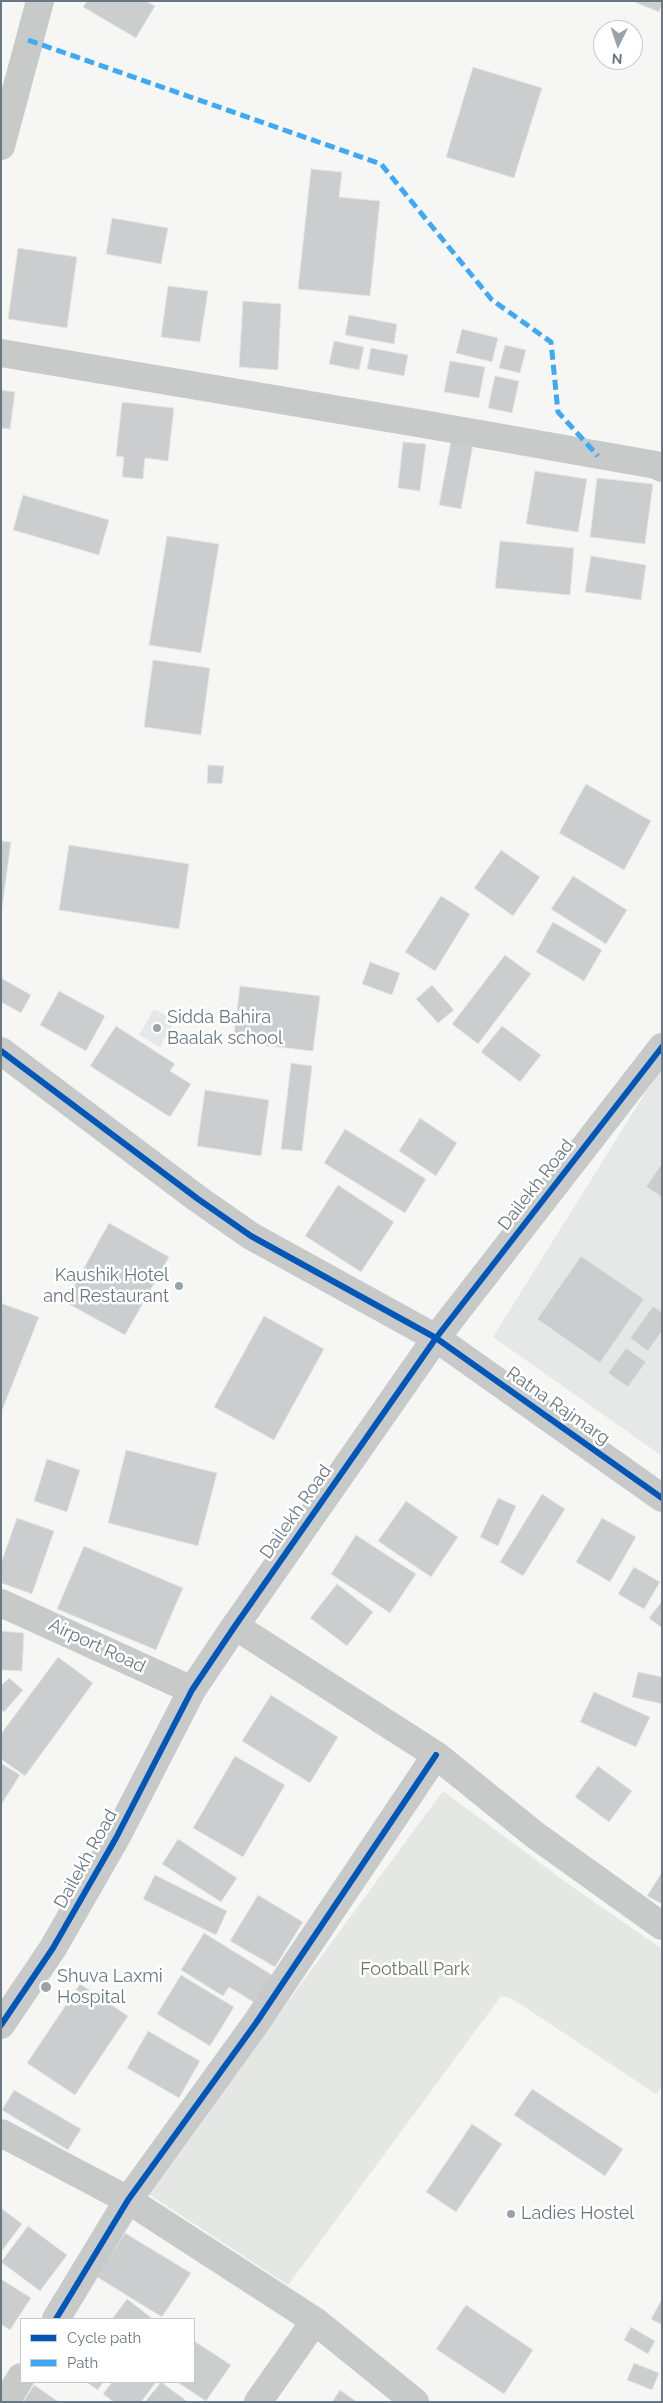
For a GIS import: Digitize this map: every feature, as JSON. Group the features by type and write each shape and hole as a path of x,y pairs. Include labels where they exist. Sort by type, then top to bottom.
{"street":[{"path":"1,146 40,1"},
{"path":"1,353 656,465 662,468"},
{"name":"Dailekh Road","path":"1,2025 53,1948 116,1838 192,1690 235,1626 436,1338 662,1047"},
{"name":"Ratna Rajmarg","path":"3,1056 198,1200 251,1236 436,1338 662,1498"},
{"name":"Airport Road","path":"1,1603 192,1690"},
{"path":"235,1626 436,1755 535,1835 662,1926"},
{"path":"57,2318 128,2200 256,2023 436,1755"},
{"path":"1,2133 128,2200 315,2321 414,2402"},
{"path":"258,2402 315,2321"},
{"path":"6,2402 20,2379"}],"shaded area":[{"name":"Sidda Bahira Baalak school","path":"154,1009 175,1020 160,1047 139,1035"},
{"path":"662,1066 662,1456 493,1337"}],"green space":[{"name":"Football Park","path":"443,1791 571,1886 662,1949 662,2087 656,2094 511,1998 501,1996 288,2285 147,2193"}],"building":[{"path":"87,1 146,1 155,6 136,38 83,7"},
{"path":"632,1 662,1 662,4 659,12"},
{"path":"473,67 542,88 514,178 446,157"},
{"path":"311,169 342,172 339,197 380,201 370,296 298,289"},
{"path":"112,218 168,228 161,264 106,254"},
{"path":"18,248 77,257 67,328 8,319"},
{"path":"168,286 208,291 200,342 161,337"},
{"path":"243,301 281,304 278,370 239,367"},
{"path":"349,315 397,324 394,344 345,335"},
{"path":"462,329 498,338 492,362 456,353"},
{"path":"334,341 364,347 359,370 329,364"},
{"path":"505,345 526,350 520,373 499,368"},
{"path":"371,348 408,355 404,376 367,369"},
{"path":"450,361 485,367 479,398 444,392"},
{"path":"495,376 519,381 512,413 488,408"},
{"path":"1,390 15,392 10,429 1,428"},
{"path":"122,402 174,408 168,461 145,458 143,479 122,477 124,457 116,456"},
{"path":"451,441 473,445 461,509 439,505"},
{"path":"403,442 426,444 420,491 398,488"},
{"path":"535,471 587,479 578,532 526,524"},
{"path":"597,478 653,484 645,544 590,537"},
{"path":"23,495 109,520 99,555 13,530"},
{"path":"167,536 219,544 201,653 149,645"},
{"path":"500,541 574,548 570,595 495,588"},
{"path":"591,556 646,565 641,600 585,592"},
{"path":"153,660 210,668 201,735 144,727"},
{"path":"208,765 224,766 222,784 207,783"},
{"path":"586,784 651,821 624,870 559,833"},
{"path":"1,841 11,842 2,908 1,907"},
{"path":"69,845 189,864 179,929 59,910"},
{"path":"501,850 540,877 513,916 474,888"},
{"path":"573,876 627,910 606,944 551,909"},
{"path":"441,896 470,914 435,971 405,952"},
{"path":"553,922 602,950 584,981 536,952"},
{"path":"505,955 531,974 478,1044 452,1024"},
{"path":"370,962 400,973 392,995 362,984"},
{"path":"1,978 31,995 21,1013 1,1002"},
{"path":"432,985 454,1010 438,1023 416,999"},
{"path":"240,986 320,996 313,1051 233,1042"},
{"path":"59,991 105,1016 86,1051 40,1025"},
{"path":"116,1026 175,1064 170,1071 191,1084 170,1117 90,1066"},
{"path":"502,1026 541,1055 520,1082 481,1052"},
{"path":"291,1063 312,1066 302,1151 281,1149"},
{"path":"205,1090 269,1100 261,1156 197,1146"},
{"path":"420,1118 457,1143 436,1176 399,1151"},
{"path":"345,1129 426,1179 405,1213 324,1163"},
{"path":"662,1163 662,1197 646,1187"},
{"path":"338,1185 394,1222 361,1272 305,1236"},
{"path":"109,1223 169,1257 125,1335 65,1302"},
{"path":"581,1256 644,1299 600,1363 537,1319"},
{"path":"1,1303 39,1317 1,1413"},
{"path":"653,1306 662,1312 662,1331 648,1351 630,1338"},
{"path":"264,1316 324,1349 274,1440 214,1407"},
{"path":"626,1348 646,1362 628,1387 608,1373"},
{"path":"126,1450 217,1473 198,1546 108,1523"},
{"path":"47,1459 80,1470 67,1512 34,1501"},
{"path":"542,1494 565,1509 523,1576 500,1562"},
{"path":"498,1498 516,1506 498,1546 480,1537"},
{"path":"406,1501 458,1537 431,1577 378,1541"},
{"path":"17,1518 54,1531 32,1594 1,1583 1,1563"},
{"path":"602,1518 636,1537 610,1582 576,1562"},
{"path":"356,1535 416,1574 390,1613 331,1574"},
{"path":"84,1546 183,1588 156,1650 57,1609"},
{"path":"634,1567 660,1582 644,1609 618,1594"},
{"path":"337,1584 373,1612 347,1646 310,1618"},
{"path":"662,1601 662,1628 649,1618"},
{"path":"1,1631 24,1633 22,1671 1,1670"},
{"path":"58,1657 93,1683 25,1776 1,1759 1,1734"},
{"path":"638,1672 662,1677 662,1704 632,1697"},
{"path":"9,1678 23,1690 4,1712 1,1709 1,1686"},
{"path":"594,1692 650,1717 636,1747 580,1722"},
{"path":"271,1695 338,1737 310,1783 242,1741"},
{"path":"235,1756 285,1785 243,1857 193,1828"},
{"path":"1,1763 20,1775 1,1805"},
{"path":"598,1766 632,1791 609,1822 575,1797"},
{"path":"178,1839 237,1878 221,1902 162,1864"},
{"path":"662,1872 662,1904 647,1896"},
{"path":"155,1875 227,1911 216,1935 143,1899"},
{"path":"258,1895 303,1922 275,1967 230,1941"},
{"path":"204,1933 277,1978 260,2006 229,1987 223,1996 181,1970"},
{"path":"181,1975 234,2007 210,2046 157,2014"},
{"path":"80,1984 128,2016 75,2095 27,2063"},
{"path":"148,2031 200,2061 179,2098 127,2068"},
{"path":"532,2089 623,2149 605,2176 514,2115"},
{"path":"14,2090 81,2129 68,2150 2,2110"},
{"path":"472,2124 502,2144 456,2212 426,2192"},
{"path":"1,2208 22,2224 1,2252"},
{"path":"28,2226 67,2255 40,2291 1,2262"},
{"path":"125,2233 191,2273 162,2317 97,2277"},
{"path":"1,2279 31,2298 10,2330 1,2324"},
{"path":"127,2299 152,2318 113,2318"},
{"path":"662,2299 662,2325 651,2319"},
{"path":"466,2305 533,2350 504,2394 436,2349"},
{"path":"631,2327 655,2341 648,2354 624,2340"},
{"path":"195,2342 231,2365 206,2401 179,2383 195,2383"},
{"path":"634,2363 659,2373 652,2390 627,2380"},
{"path":"88,2383 102,2383 98,2390"},
{"path":"111,2383 155,2383 141,2402 114,2402 103,2394"},
{"path":"160,2383 162,2383 188,2402 145,2402"},
{"path":"34,2385 59,2402 23,2402"},
{"path":"340,2390 357,2402 332,2402"}],"marked path":[{"path":"28,40 381,164 492,300 551,342 558,412 598,456"}],"cycle path":[{"path":"1,2025 53,1948 116,1838 192,1690 235,1626 436,1338 662,1047"},
{"path":"1,1051 198,1199 251,1236 436,1338 662,1498"},
{"path":"57,2318 128,2200 256,2023 436,1755"}],"place":[{"name":"Sidda Bahira Baalak school","path":"157,1028"},
{"name":"Kaushik Hotel and Restaurant","path":"179,1286"},
{"name":"Shuva Laxmi Hospital","path":"46,1987"},
{"name":"Ladies Hostel","path":"511,2214"}]}
